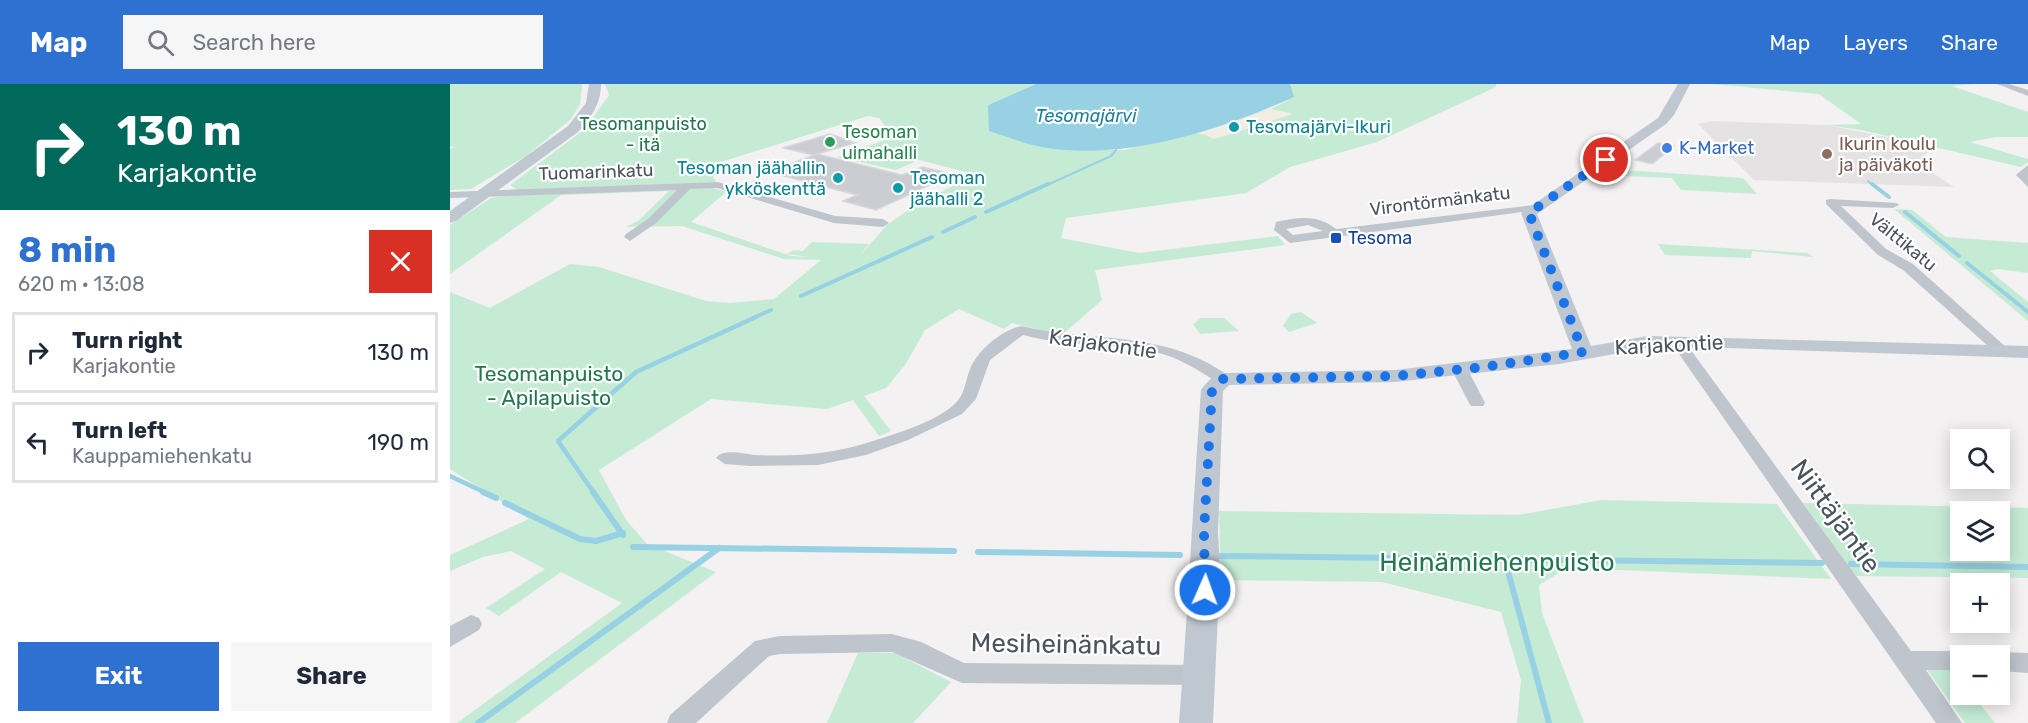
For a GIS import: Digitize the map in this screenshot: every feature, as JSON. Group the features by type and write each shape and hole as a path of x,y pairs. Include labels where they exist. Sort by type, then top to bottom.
{"street":[{"path":"450,218 556,143 580,122 592,104 595,84"},
{"name":"Virontörmänkatu","path":"1332,232 1534,208 1662,121 1668,115 1684,84"},
{"path":"2001,84 2028,93"},
{"path":"2028,168 2021,175 2028,184"},
{"name":"Tuomarinkatu","path":"450,195 718,185 834,219 883,223"},
{"path":"630,237 652,221 687,186"},
{"name":"Välttikatu","path":"1893,205 1830,202 1882,252 1908,267 2002,351"},
{"path":"1534,208 1529,219 1583,352"},
{"name":"Karjakontie","path":"725,458 828,459 944,419 965,403 981,363 1021,330 1055,340 1147,346 1198,364 1223,379 1395,376 1460,370 1619,345 1677,341 2028,352"},
{"name":"Niittäjäntie","path":"1677,341 1950,723"},
{"path":"1460,370 1477,404"},
{"path":"1196,723 1212,390 1223,379"},
{"path":"450,638 471,624"},
{"name":"Mesiheinänkatu","path":"679,723 763,648 780,645 892,643 913,649 962,673 1200,675"},
{"path":"1906,660 1950,661"},
{"path":"2010,662 2028,663"}],"shaded area":[{"name":"Ikurin koulu ja päiväkoti","path":"1712,121 1826,125 1933,146 1918,163 1954,187 1754,180 1698,124"}],"green space":[{"path":"450,84 581,84 582,86 580,104 571,119 526,156 471,189 450,190 450,149 454,147 450,146"},
{"name":"Tesomanpuisto - Apilapuisto","path":"605,84 1036,84 988,105 1046,148 1125,150 1271,109 1294,97 1290,84 1496,84 1496,87 1377,142 1290,167 1246,193 1066,218 1061,238 1139,253 1278,236 1285,245 1095,270 1102,300 1062,335 1012,323 1004,329 959,309 925,330 905,365 886,388 864,396 891,431 879,436 853,400 827,409 711,399 599,470 626,520 647,544 716,572 515,723 457,723 622,603 561,572 499,616 486,608 545,569 511,551 483,557 450,571 450,555 529,519 450,469 450,292 490,308 570,264 599,267 706,301 730,303 774,299 821,260 784,259 682,226 626,227 638,221 669,191 561,195 450,274 450,225 491,198 511,195 713,188 726,192 691,222 791,256 810,257 786,254 794,250 803,251 812,242 869,244 858,258 887,225 974,174 919,160 896,170 837,157 893,137 879,118 868,116 708,166 716,182 518,190 510,185 585,129 609,95"},
{"path":"1712,84 1972,84 1952,86 2028,112 2028,137 1996,137 1970,142 2028,159 2028,162 2021,167 1861,130 1826,125 1861,124 1819,94"},
{"path":"1607,169 1743,178 1757,194 1681,190 1672,178 1600,175"},
{"path":"1894,209 1912,210 1946,237 2028,243 2028,273 1998,269 1990,271 2028,302 2028,321"},
{"path":"1658,244 1808,253 1813,257 1752,251 1751,258 1665,255"},
{"path":"1301,312 1317,323 1289,332 1283,326 1291,314"},
{"path":"1201,318 1224,318 1239,331 1200,334 1193,324"},
{"name":"Heinämiehenpuisto","path":"1602,500 1777,504 1831,579 1619,570 1562,571 1539,585 1542,613 1584,723 1517,723 1521,680 1501,612 1382,582 1221,580 1219,511 1518,515"},
{"path":"1803,503 1950,506 1950,561 2010,561 2010,508 2028,508 2028,578 2010,578 2010,573 1950,573 1950,577 1856,576"},
{"path":"858,653 895,653 951,682 913,723 827,723"},
{"path":"1926,668 1950,670 1950,702"},
{"path":"1952,705 1981,705 1995,723 1965,723"}],"sand":[{"name":"Tesomajärvi-Ikuri","path":"1271,109 1293,114 1213,139 1195,133"}],"water":[{"name":"Tesomajärvi","path":"1036,84 1290,84 1294,97 1205,131 1142,146 1110,150 1078,151 1047,148 989,131 988,105"}],"building":[{"path":"830,134 855,143 817,154 902,175 922,167 953,174 876,210 843,201 857,195 769,172 814,155 783,148"},
{"path":"1658,143 1674,146 1652,164 1635,160"}],"waterway":[{"path":"1045,186 1111,156 1116,150"},
{"path":"1868,181 1874,186"},
{"path":"986,212 1048,184"},
{"path":"1872,184 1889,197"},
{"path":"1905,212 1959,256"},
{"path":"943,232 975,217"},
{"path":"801,296 932,237"},
{"path":"1967,263 2028,312"},
{"path":"753,318 771,310"},
{"path":"594,493 558,441 636,372 756,317"},
{"path":"450,476 486,493"},
{"path":"483,492 496,498"},
{"path":"593,492 622,533"},
{"path":"505,503 580,539 596,541 622,533"},
{"path":"633,547 719,548"},
{"path":"478,723 719,548"},
{"path":"719,548 954,551"},
{"path":"978,552 1180,555"},
{"path":"1220,556 1822,563"},
{"path":"1505,560 1549,723"},
{"path":"1851,564 2028,567"}],"place":[{"name":"Tesomajärvi-Ikuri","path":"1234,127"},
{"name":"Tesoman uimahalli","path":"830,142"},
{"name":"K-Market","path":"1667,148"},
{"name":"Ikurin koulu ja päiväkoti","path":"1827,154"},
{"name":"Tesoman jäähallin ykköskenttä","path":"838,178"},
{"name":"Tesoman jäähalli 2","path":"898,188"},
{"name":"Tesoma","path":"1336,238"}],"route":[{"path":"1205,590 1204,532 1212,390 1223,379 1395,376 1559,358 1583,352 1529,219 1529,213 1606,160"}],"park label":[{"name":"Tesomanpuisto - itä","path":"643,134"}]}
